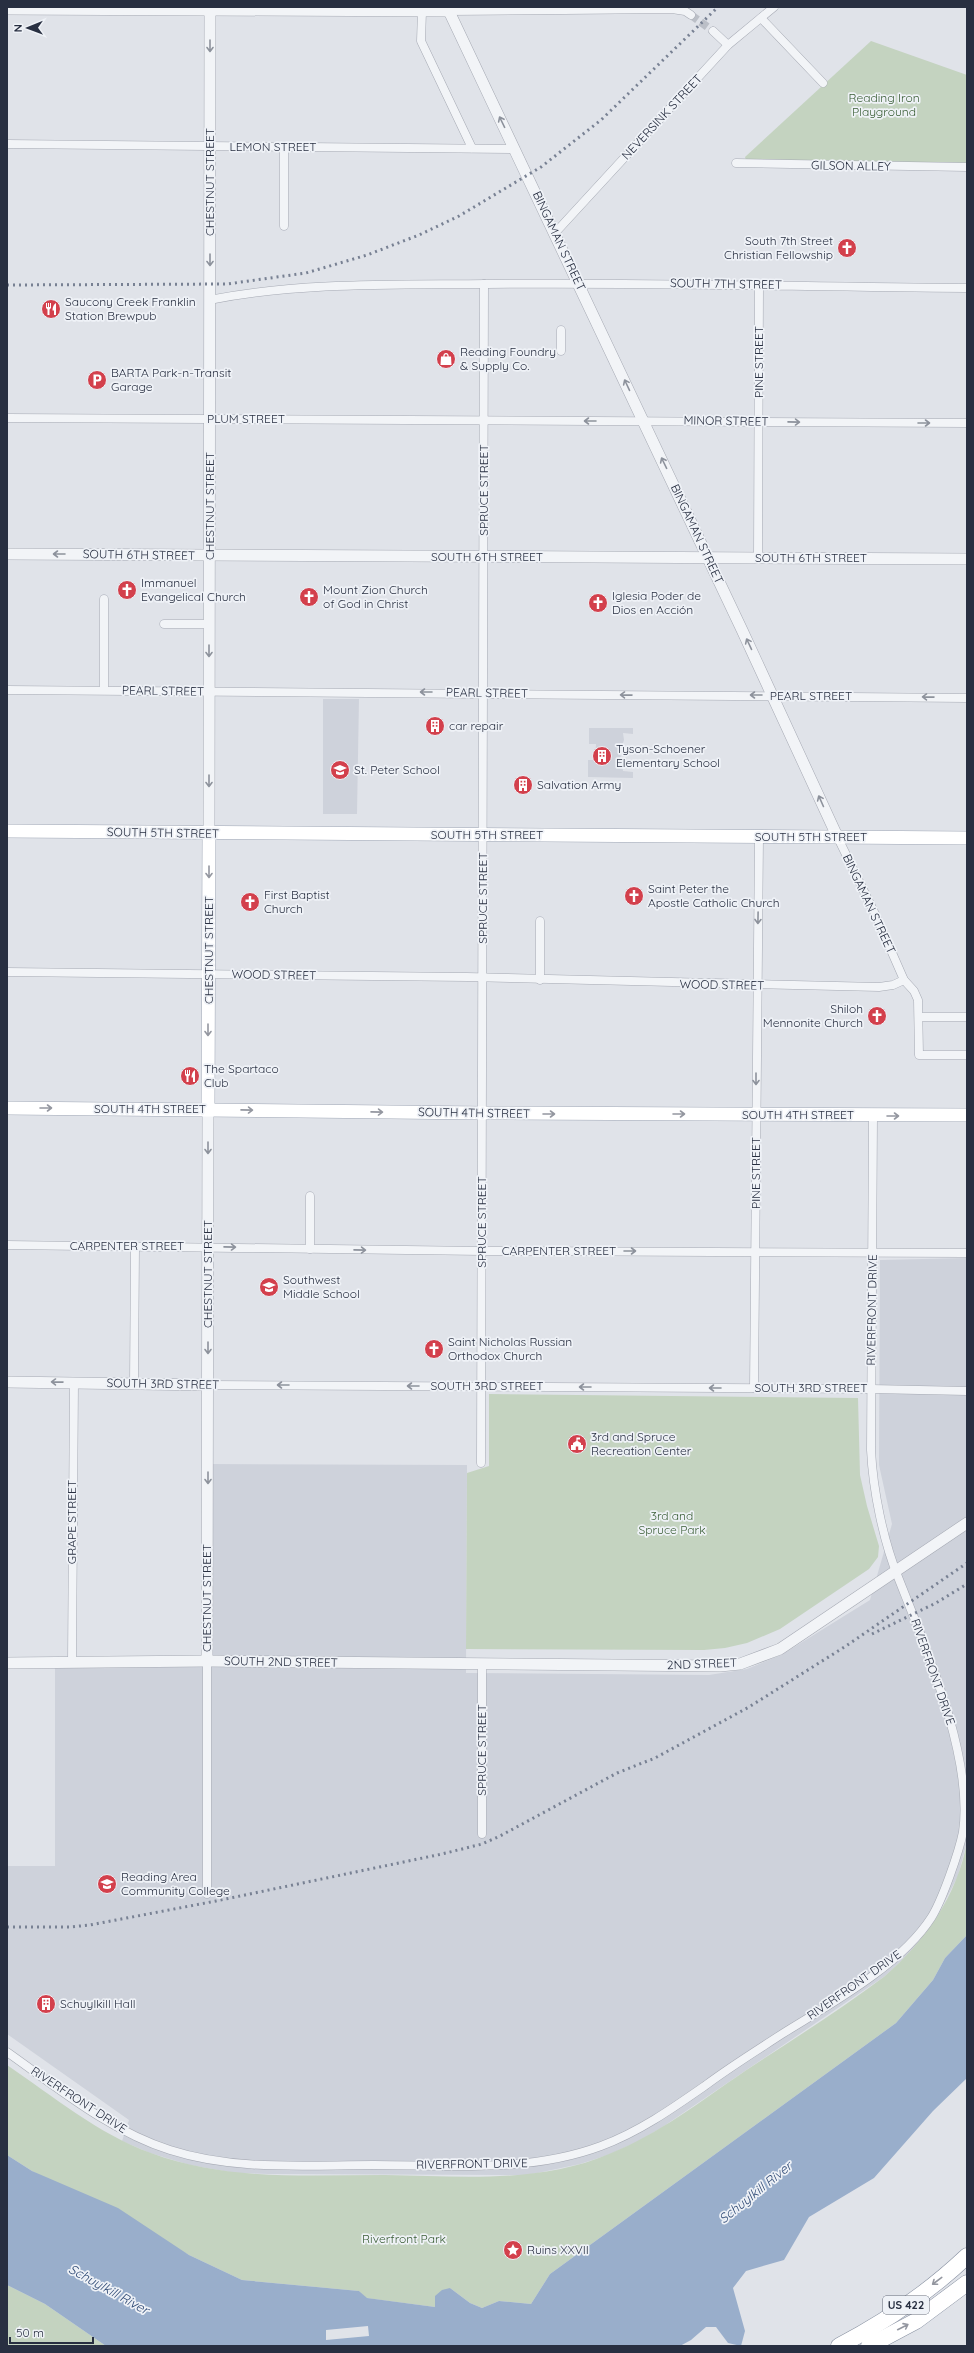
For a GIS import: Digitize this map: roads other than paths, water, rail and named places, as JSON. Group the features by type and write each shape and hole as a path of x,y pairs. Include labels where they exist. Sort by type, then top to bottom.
{"highway":[{"name":"US 422","path":"839,2346 890,2316 950,2272 967,2256"},
{"name":"US 422","path":"869,2346 916,2321 967,2283"}],"main road":[{"name":"SOUTH 5TH STREET","path":"7,831 967,838"},
{"name":"CHESTNUT STREET","path":"208,1109 209,833"},
{"name":"SOUTH 4TH STREET","path":"7,1108 873,1116 967,1115"},
{"name":"SOUTH 4TH STREET","path":"941,1116 967,1122"}],"street":[{"name":"NEVERSINK STREET","path":"555,233 728,45 774,7"},
{"path":"7,9 309,9 422,11 448,9 658,8 685,11 691,15"},
{"name":"CHESTNUT STREET","path":"209,833 210,9"},
{"name":"BINGAMAN STREET","path":"448,9 773,695 837,836 876,916 904,980 914,991 918,1000 919,1055 967,1055"},
{"path":"422,11 420,41 472,148"},
{"path":"761,18 823,83"},
{"path":"713,31 728,45"},
{"name":"LEMON STREET","path":"7,144 515,149"},
{"path":"284,146 284,226"},
{"name":"GILSON ALLEY","path":"736,163 967,168"},
{"name":"SOUTH 7TH STREET","path":"210,300 307,288 378,283 578,283 967,288"},
{"name":"SPRUCE STREET","path":"481,1464 484,284"},
{"name":"PINE STREET","path":"758,558 759,285"},
{"path":"561,330 561,351"},
{"name":"PLUM STREET","path":"7,418 484,420"},
{"name":"MINOR STREET","path":"484,420 967,423"},
{"name":"SOUTH 6TH STREET","path":"7,554 967,559"},
{"path":"104,599 104,690"},
{"path":"164,624 210,624"},
{"name":"PEARL STREET","path":"7,690 773,695 967,698"},
{"name":"PINE STREET","path":"754,1388 759,837"},
{"path":"540,921 540,980"},
{"name":"WOOD STREET","path":"7,972 482,978 757,986 879,987 893,985 904,980"},
{"path":"918,1017 967,1017"},
{"name":"CHESTNUT STREET","path":"207,1894 208,1109"},
{"name":"RIVERFRONT DRIVE","path":"7,2052 103,2118 128,2132 170,2150 219,2162 269,2165 512,2165 543,2162 585,2152 632,2133 682,2102 900,1955 932,1917 962,1837 966,1789 962,1765 951,1722 919,1627 896,1573 874,1487 871,1450 873,1116"},
{"path":"310,1196 310,1249"},
{"name":"CARPENTER STREET","path":"7,1245 482,1251 967,1253"},
{"path":"134,1383 135,1247"},
{"name":"SOUTH 3RD STREET","path":"7,1382 967,1391"},
{"name":"GRAPE STREET","path":"72,1662 74,1382"},
{"name":"2ND STREET","path":"482,1665 720,1666 740,1664 780,1649 896,1573 967,1523"},
{"name":"SOUTH 2ND STREET","path":"7,1663 207,1661 482,1665"},
{"name":"SPRUCE STREET","path":"482,1665 482,1834"}],"water":[{"name":"Schuylkill River","path":"967,1935 967,2078 933,2111 874,2178 809,2217 784,2260 746,2271 733,2288 745,2331 741,2346 728,2343 716,2327 706,2327 691,2340 680,2346 106,2346 45,2304 7,2285 7,2155 32,2171 118,2208 189,2255 242,2280 359,2291 367,2298 435,2307 435,2296 442,2290 450,2288 470,2303 482,2308 499,2301 531,2304 550,2274 896,2023 933,1980 945,1958","holes":["368,2326 369,2336 326,2340 326,2330"]}],"tunnel":[{"path":"691,15 713,31"}],"railway":[{"path":"7,285 227,284 306,273 367,255 419,235 459,216 541,167 601,120 718,7"},
{"path":"7,1927 70,1927 90,1925 216,1901 442,1854 482,1844 500,1836 617,1773 655,1758 749,1707 846,1646 967,1563"},
{"path":"872,1634 936,1603 967,1584"}],"place":[{"name":"South 7th Street Christian Fellowship","path":"847,248"},
{"name":"Saucony Creek Franklin Station Brewpub","path":"51,309"},
{"name":"Reading Foundry & Supply Co.","path":"446,359"},
{"name":"BARTA Park-n-Transit Garage","path":"97,380"},
{"name":"Immanuel Evangelical Church","path":"127,590"},
{"name":"Mount Zion Church of God in Christ","path":"309,597"},
{"name":"Iglesia Poder de Dios en Acción","path":"598,603"},
{"name":"car repair","path":"435,726"},
{"name":"Tyson-Schoener Elementary School","path":"602,756"},
{"name":"St. Peter School","path":"340,770"},
{"name":"Salvation Army","path":"523,785"},
{"name":"Saint Peter the Apostle Catholic Church","path":"634,896"},
{"name":"First Baptist Church","path":"250,902"},
{"name":"Shiloh Mennonite Church","path":"877,1016"},
{"name":"The Spartaco Club","path":"190,1076"},
{"name":"Southwest Middle School","path":"269,1287"},
{"name":"Saint Nicholas Russian Orthodox Church","path":"434,1349"},
{"name":"3rd and Spruce Recreation Center","path":"577,1444"},
{"name":"Reading Area Community College","path":"107,1884"},
{"name":"Schuylkill Hall","path":"46,2004"},
{"name":"Ruins XXVII","path":"513,2250"}],"park label":[{"name":"Reading Iron Playground","path":"884,105"},
{"name":"3rd and Spruce Park","path":"672,1523"},
{"name":"Riverfront Park","path":"404,2239"}]}
